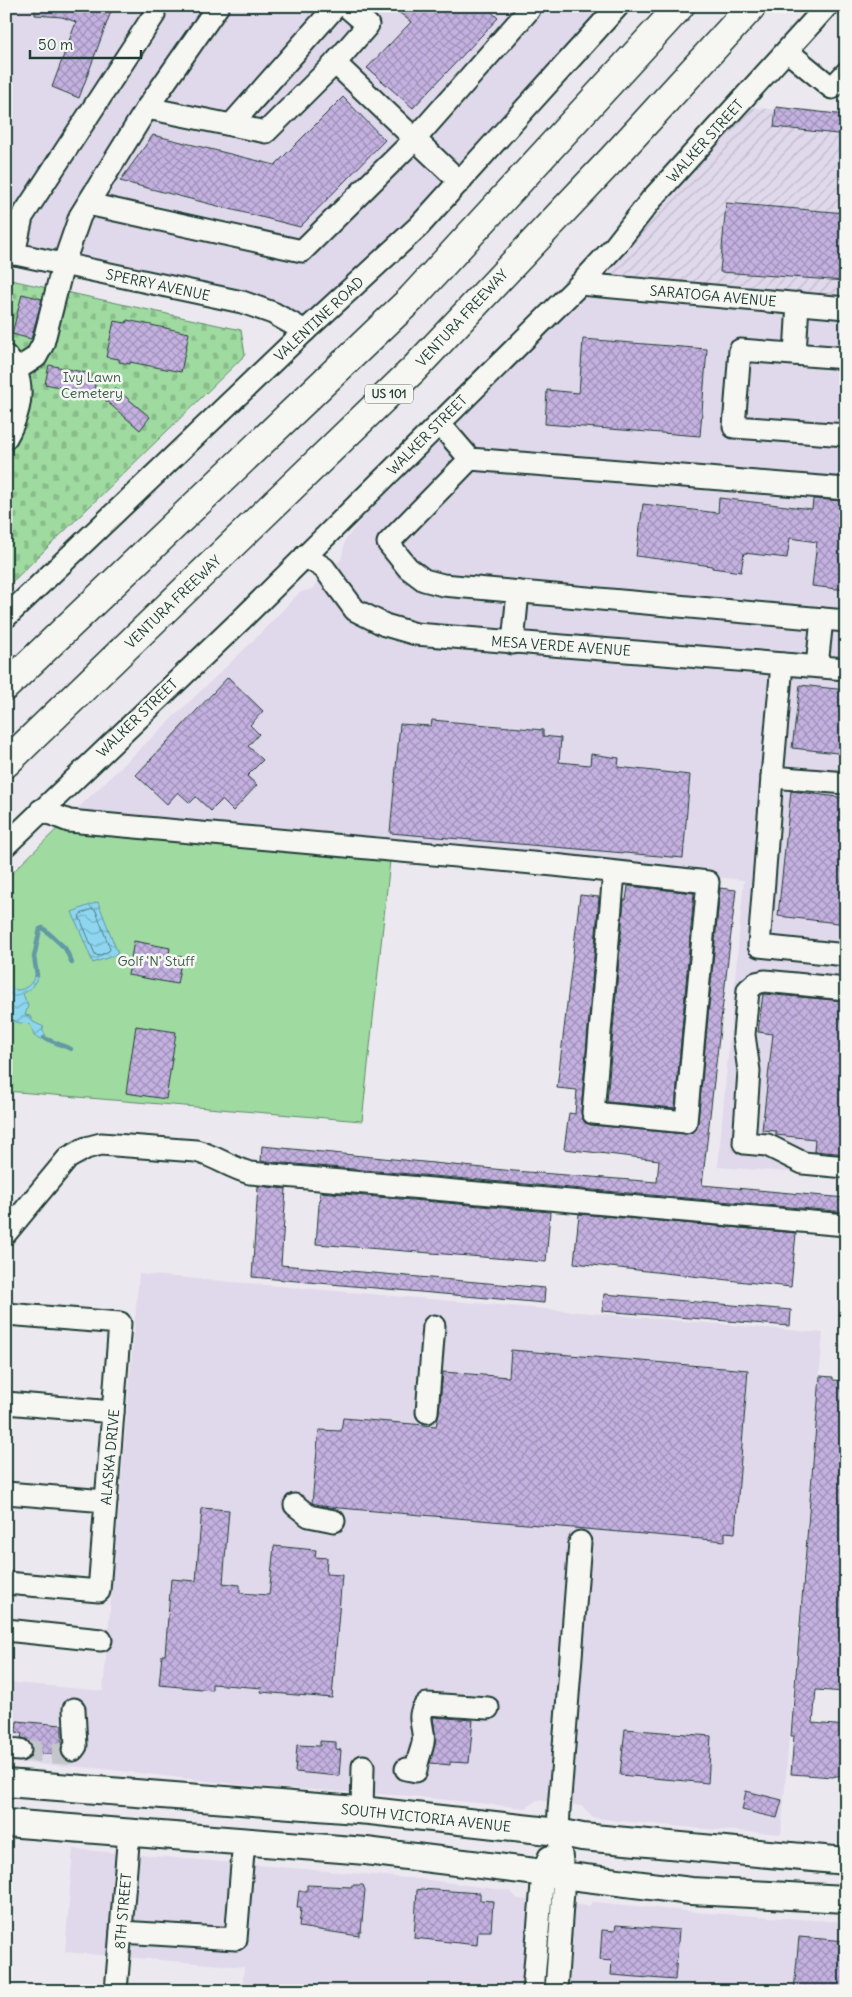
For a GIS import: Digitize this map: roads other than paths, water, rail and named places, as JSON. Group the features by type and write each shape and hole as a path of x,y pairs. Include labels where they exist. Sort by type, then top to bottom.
{"highway":[{"path":"6,686 411,299 680,6"},
{"name":"VENTURA FREEWAY","path":"6,763 414,369 613,158 752,6"}],"main road":[{"name":"SOUTH VICTORIA AVENUE","path":"6,1783 362,1810 558,1832 606,1840 846,1862"},
{"path":"6,1823 244,1840 435,1858 691,1891 846,1898"}],"street":[{"path":"6,438 19,406 21,383 11,363 36,356 42,348 62,264 80,216 147,108 218,6"},
{"path":"231,125 336,6"},
{"path":"147,108 266,132 335,63 368,25 346,6"},
{"path":"88,204 302,251 415,138 529,10 525,6"},
{"name":"WALKER STREET","path":"6,845 305,556 580,284 615,246 652,200 827,6"},
{"name":"VALENTINE ROAD","path":"6,618 305,331 419,226 460,182 612,8"},
{"path":"10,253 22,217 154,14"},
{"path":"787,51 841,86"},
{"path":"335,63 460,182"},
{"name":"SPERRY AVENUE","path":"10,253 242,302 272,313 305,331"},
{"name":"SARATOGA AVENUE","path":"580,284 846,308"},
{"path":"795,354 798,303"},
{"path":"846,358 740,350 734,427 846,436"},
{"path":"439,423 470,459 846,489"},
{"path":"470,459 388,543 408,568 424,580 443,585 846,621"},
{"name":"MESA VERDE AVENUE","path":"305,556 324,568 355,610 385,625 424,635 846,669"},
{"path":"513,643 518,592"},
{"path":"817,666 822,619"},
{"path":"782,664 759,946 846,955"},
{"path":"772,777 846,783"},
{"path":"41,810 69,821 554,865 708,882 686,1122 593,1113 614,872"},
{"path":"846,989 765,981 756,983 748,990 744,1035 749,1071 744,1143 767,1146 803,1163 846,1167"},
{"path":"6,1233 68,1158 86,1148 101,1144 196,1151 209,1155 241,1171 258,1174 846,1225"},
{"name":"ALASKA DRIVE","path":"6,1314 120,1323 98,1591 6,1583"},
{"path":"427,1412 434,1326"},
{"path":"6,1403 113,1412"},
{"path":"6,1493 106,1501"},
{"path":"295,1505 309,1516 334,1521"},
{"path":"534,1991 554,1874 580,1542"},
{"path":"6,1630 101,1640"},
{"path":"411,1770 423,1744 424,1734 420,1718 421,1711 427,1704 488,1708"},
{"path":"73,1750 76,1746 74,1709"},
{"path":"362,1810 363,1766"},
{"name":"8TH STREET","path":"116,1991 129,1832"},
{"path":"121,1932 236,1939 244,1840"},
{"path":"554,1874 556,1991"}],"water":[{"path":"98,902 118,954 93,963 72,912"},
{"path":"35,975 39,976 30,989 23,994 28,1006 25,1015 30,1016 33,1022 44,1027 42,1029 46,1036 41,1039 34,1036 29,1024 18,1023 6,1016 6,985 16,990 23,989 33,981"}],"waterway":[{"path":"37,975 34,957 40,929 43,928 65,948 72,963"},
{"path":"44,1038 71,1049"}],"tunnel":[{"path":"20,1750 67,1754 73,1750"}],"park label":[{"name":"Ivy Lawn Cemetery","path":"92,386"},
{"name":"Golf 'N' Stuff","path":"156,961"}]}
